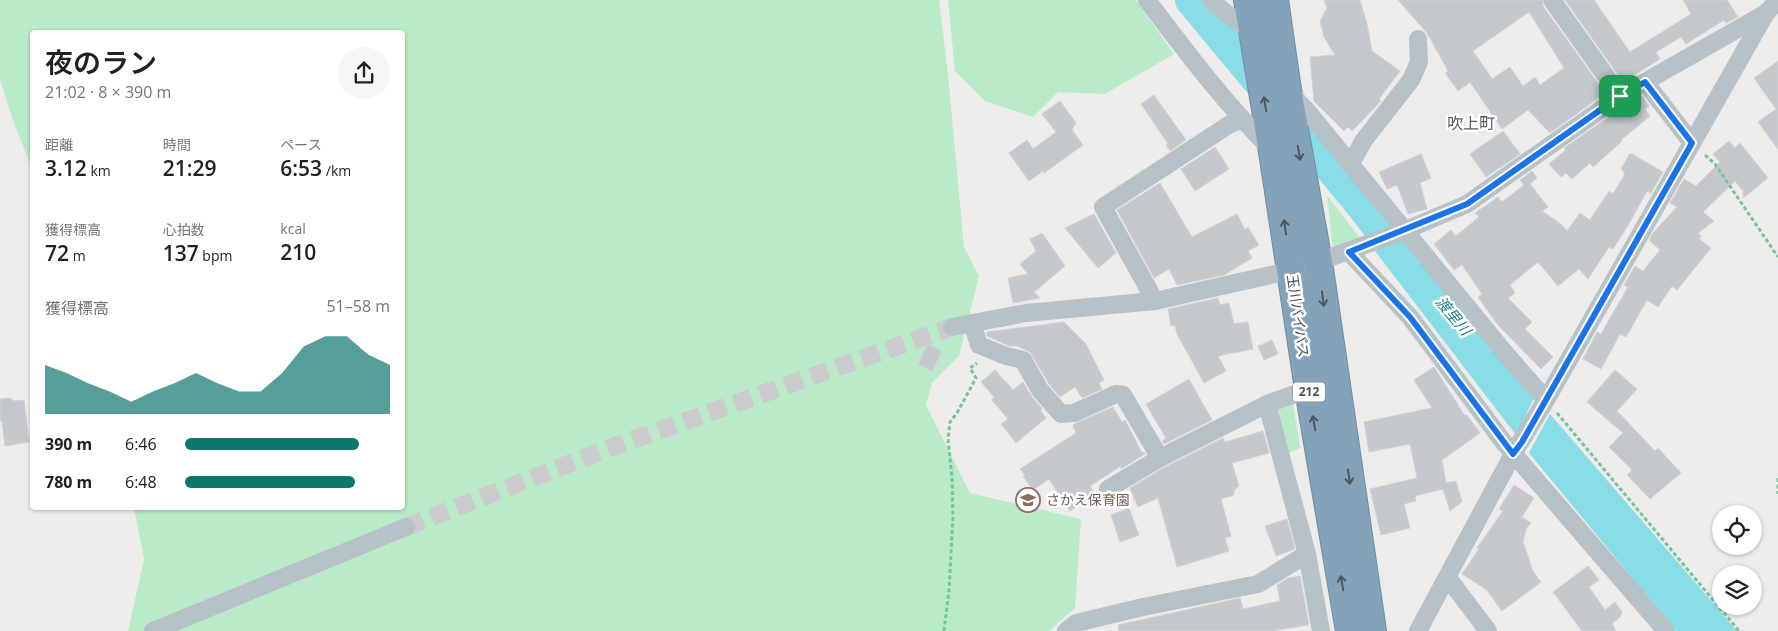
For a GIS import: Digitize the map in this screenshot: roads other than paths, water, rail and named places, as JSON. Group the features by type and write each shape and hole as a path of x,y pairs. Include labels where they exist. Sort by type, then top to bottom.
{"highway":[{"name":"玉川バイパス","path":"1248,0 1268,17 1287,90 1318,262 1372,631"},
{"name":"玉川バイパス","path":"1268,17 1257,57 1309,389 1350,631"}],"street":[{"path":"1147,0 1191,58 1242,120 1273,152"},
{"path":"1211,0 1236,21 1268,17"},
{"path":"1552,0 1620,96"},
{"path":"952,327 1026,313 1155,301 1318,262 1406,230 1467,204 1620,96 1772,6"},
{"path":"1418,631 1518,448 1772,6"},
{"path":"1350,165 1364,140 1411,80 1419,62 1418,39"},
{"path":"1645,82 1692,143"},
{"path":"1287,90 1308,112 1494,340 1546,400"},
{"path":"1155,301 1103,207 1230,124 1242,120"},
{"path":"1349,252 1410,317 1666,631"},
{"path":"972,324 979,345 1022,360 1040,390 1061,414 1074,413 1116,394 1123,394 1160,458"},
{"path":"1108,489 1160,458 1266,404 1309,389"},
{"path":"1266,404 1306,554 1321,631"},
{"path":"153,631 406,527"},
{"path":"1066,631 1076,623 1143,607 1258,584 1306,554"},
{"path":"1448,578 1488,631"}],"water":[{"path":"1321,148 1391,228 1365,236 1327,186"},
{"path":"1405,240 1535,396 1516,435 1375,251"},
{"path":"1550,414 1712,602 1712,615 1723,615 1737,631 1676,631 1529,453"}],"waterway":[{"name":"渡里川","path":"1191,0 1423,279"}],"tunnel":[{"path":"406,527 612,447 952,327"}],"place":[{"name":"さかえ保育園","path":"1028,500"}],"district":[{"name":"吹上町","path":"1471,123"}]}
